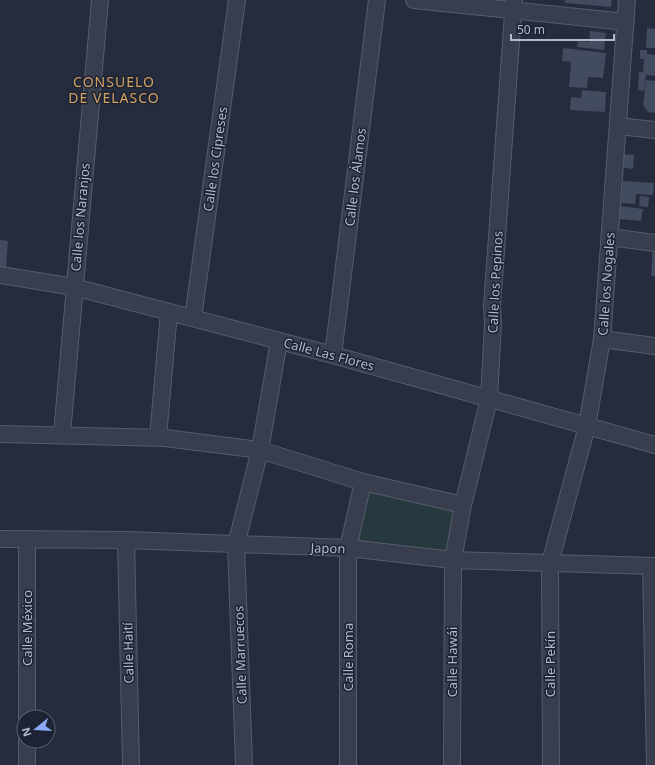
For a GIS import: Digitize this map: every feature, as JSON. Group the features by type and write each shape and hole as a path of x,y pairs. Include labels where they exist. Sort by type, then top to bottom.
{"street":[{"name":"Calle los Naranjos","path":"62,434 100,0"},
{"name":"Calle los Cipreses","path":"193,318 237,0"},
{"name":"Calle los Álamos","path":"333,354 377,0"},
{"path":"414,0 513,6 626,22"},
{"name":"Calle los Nogales","path":"550,563 587,426 602,339 627,0"},
{"name":"Calle los Pepinos","path":"453,560 463,505 488,399 493,324 492,306 513,6"},
{"path":"618,126 655,130"},
{"path":"610,237 655,243"},
{"name":"Calle Las Flores","path":"0,275 74,287 333,354 655,445"},
{"path":"158,437 169,312"},
{"path":"602,339 655,346"},
{"name":"Calle Marruecos","path":"244,765 236,545 260,450 279,340"},
{"path":"0,434 158,437 260,450 363,482 463,505"},
{"name":"Calle Roma","path":"348,765 348,548 363,482"},
{"name":"Japon","path":"0,539 126,540 348,548 453,560 653,566"},
{"name":"Calle México","path":"27,539 27,709"},
{"name":"Calle Haití","path":"126,540 131,765"},
{"name":"Calle Hawái","path":"452,765 453,560"},
{"name":"Calle Pekín","path":"550,563 550,765"},
{"path":"653,566 655,765"},
{"path":"27,749 27,765"}],"green space":[{"path":"365,486 461,507 450,557 352,546"}],"building":[{"path":"565,0 612,0 611,7 565,3"},
{"path":"647,28 655,29 655,48 646,48"},
{"path":"590,31 606,33 604,50 577,47 578,41 589,42"},
{"path":"563,48 606,53 603,78 588,77 587,88 569,87 571,62 562,61"},
{"path":"640,50 647,50 647,54 655,55 655,76 646,75 644,91 638,90 639,72 643,72 644,59 640,59"},
{"path":"646,80 655,81 655,113 648,112 643,105"},
{"path":"582,90 606,92 605,112 570,110 571,97 581,98"},
{"path":"620,154 634,155 633,169 619,167"},
{"path":"623,181 654,183 653,195 636,194 635,204 621,203"},
{"path":"640,196 649,197 648,207 639,206"},
{"path":"621,206 643,209 641,221 619,219"},
{"path":"0,240 8,241 6,268 0,267"},
{"path":"653,247 655,247 655,276 651,276"}],"district":[{"name":"CONSUELO DE VELASCO","path":"114,90"}]}
